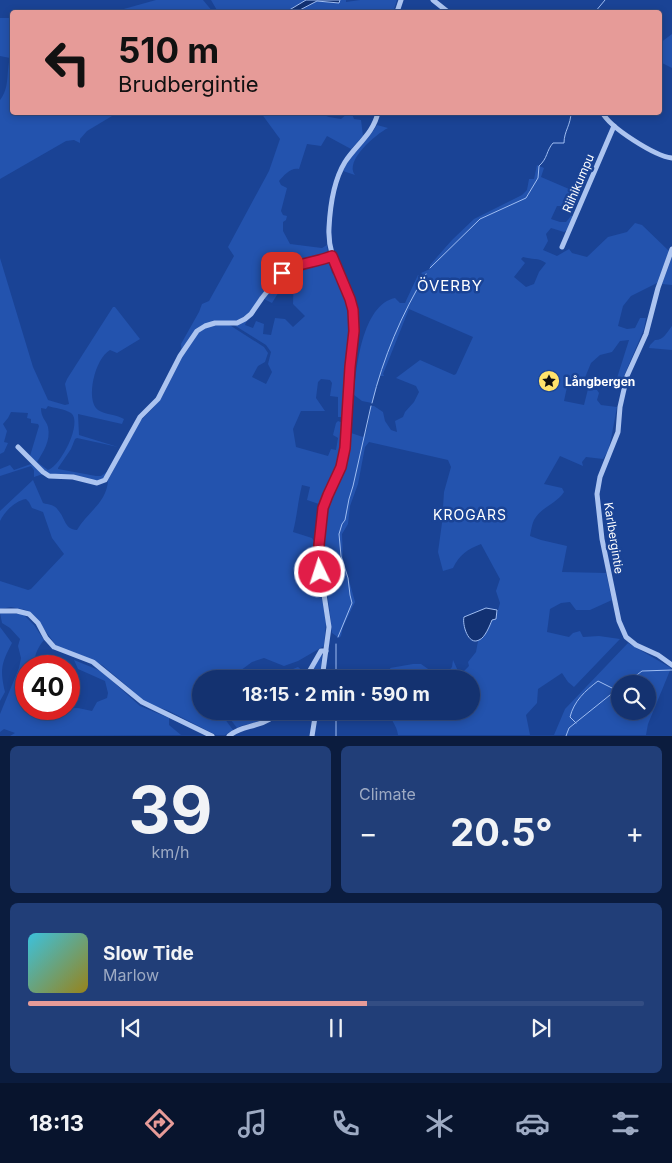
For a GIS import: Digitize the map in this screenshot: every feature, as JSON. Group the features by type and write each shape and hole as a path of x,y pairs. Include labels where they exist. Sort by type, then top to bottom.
{"street":[{"path":"433,0 446,10"},
{"path":"323,670 329,627 319,562 320,534 323,508 341,467 344,455 354,331 353,310 332,256 329,228 338,176 348,158 373,128 377,115"},
{"path":"604,115 614,126 652,151 661,156 672,158"},
{"name":"Riihikumpu","path":"562,248 614,126"},
{"name":"Karlbergintie","path":"672,249 658,288 646,334 627,376 620,407 618,432 600,477 597,494 600,532 619,621 626,637 636,645 658,655 672,665"},
{"path":"18,447 49,476 73,477 96,483 105,480 140,417 158,399 180,356 197,332 205,326 215,323 237,323 245,319 251,314 282,273 294,266 320,261 332,256"},
{"path":"0,611 17,611 29,614 38,623 46,638 54,647 92,662 142,702 212,736"},
{"path":"310,670 321,651 326,651"},
{"path":"228,736 243,728 268,720"},
{"path":"312,736 315,720"}],"shaded area":[{"path":"156,0 203,0 211,10 120,10"},
{"path":"211,0 306,0 289,10 217,10"},
{"path":"306,0 340,0 339,3 317,1 300,10 289,10"},
{"path":"340,0 346,0 346,2 397,0 394,10 300,10 317,1 339,3"},
{"path":"0,18 10,18 10,58 0,56"},
{"path":"672,34 672,68 662,63 662,42"},
{"path":"10,58 10,115 114,115 87,131 80,139 80,143 74,140 66,141 0,179 0,100 7,85"},
{"path":"262,115 324,115 341,119 346,115 352,115 354,119 361,120 363,136 351,149 327,136 321,146 307,144 299,169 290,170 279,181 281,185 287,188 281,211 283,215 287,216 283,222 283,231 290,244 322,248 327,245 332,273 336,277 347,300 350,314 351,334 343,417 338,417 338,397 330,396 332,383 330,380 321,379 318,382 316,398 325,411 301,411 293,429 296,447 328,456 331,449 336,450 338,438 333,435 336,423 338,421 343,423 343,445 322,505 307,500 310,487 302,485 293,532 312,538 316,544 316,564 326,622 324,646 298,661 284,666 264,658 252,662 241,670 192,670 192,720 226,720 233,730 225,735 216,735 169,711 144,702 102,665 61,649 55,644 35,617 26,610 11,607 0,609 0,581 28,590 31,589 64,554 52,538 43,512 32,508 26,499 11,507 0,521 0,511 33,480 43,503 56,508 61,513 67,526 77,530 104,495 108,480 140,421 163,395 182,357 181,344 202,304 209,301 234,256 228,247 269,171 280,139","holes":["288,267 294,270 293,304 305,316 293,327 285,319 275,318 271,335 263,334 264,324 256,321 253,328 245,325 247,320 234,325 266,345 271,352 268,364 272,372 266,384 252,377 258,366 265,362 268,353 264,347 228,324 247,314 260,297 272,303 280,290 286,285"]},
{"path":"377,125 388,128 369,142 357,156 353,169 355,175 343,171 350,158"},
{"path":"537,165 544,168 541,177 569,189 578,189 580,196 570,201 569,204 557,206 551,219 566,222 573,216 568,230 564,232 551,228 546,234 548,241 543,250 557,256 569,249 572,253 587,257 608,237 627,232 635,223 642,225 669,251 657,283 631,296 623,306 618,326 627,329 635,328 640,318 646,318 644,329 621,383 617,378 629,340 620,341 612,352 600,355 591,363 584,380 567,387 564,401 584,405 588,389 597,390 599,393 597,400 601,405 617,407 608,451 603,459 586,457 582,462 583,466 560,456 544,484 562,488 564,492 537,516 533,522 530,536 567,546 562,572 606,573 612,600 590,610 576,610 570,602 561,603 550,609 547,632 569,637 573,633 580,631 583,637 599,636 620,639 574,687 562,673 538,689 537,703 526,715 530,735 398,735 393,720 480,720 480,670 465,670 469,666 468,662 476,652 478,641 496,617 500,603 496,591 500,579 481,544 464,553 453,568 443,571 438,552 444,492 451,467 448,460 369,442 365,447 358,484 350,506 348,524 342,534 343,559 355,602 339,638 332,633 325,575 323,532 330,497 345,463 348,450 348,432 363,437 367,429 371,406 374,406 383,412 385,421 391,430 397,432 395,421 403,417 419,392 416,386 396,378 420,360 454,375 456,374 473,337 409,309 383,374 384,376 380,376 372,403 362,401 354,395 359,354 368,325 375,312 384,303 395,298 400,303 405,303 418,275 422,277 421,273 430,269 430,265 452,240 474,219 522,195 527,190 529,179 534,179","holes":["523,257 546,263 539,272 534,284 526,287 514,277 525,263 521,259"]},
{"path":"672,257 672,285 662,284"},
{"path":"0,258 33,367 48,400 65,405 69,404 65,384 67,379 113,307 115,307 140,339 117,353 110,350 105,354 96,370 94,379 92,398 94,405 101,412 124,419 122,424 78,414 79,435 118,447 77,438 58,468 96,476 101,476 108,471 106,477 100,481 48,474 30,456 39,426 38,424 31,423 31,419 27,418 28,413 11,412 3,424 7,431 4,442 8,443 4,452 0,454","holes":["48,406 71,413 74,418 69,443 59,461 48,470 37,462 46,446 49,432 41,408 46,409"]},
{"path":"672,326 672,350 649,348 655,340 663,337"},
{"path":"31,464 43,474 34,477 34,470 31,466 0,476 0,469 10,465 14,470"},
{"path":"486,608 497,610 496,619 492,620 481,639 472,640 465,629 464,617"},
{"path":"0,613 23,614 34,625 44,640 36,655 20,655 18,646 20,639 10,628 2,623"},
{"path":"0,627 12,643 2,667 5,692 0,701"},
{"path":"628,643 671,668 656,705 656,675 611,675 611,720 650,720 646,735 554,735 565,709"},
{"path":"322,655 320,670 312,670 319,656"},
{"path":"453,660 458,670 449,670"},
{"path":"80,662 101,671 140,706 169,718 169,725 181,735 10,736 15,733 4,729 0,732 0,714 15,678 15,720 80,720 80,708 92,711 97,702 107,698 108,693 105,681 80,670"},
{"path":"413,664 421,664 430,670 391,670 390,668"},
{"path":"298,667 302,670 290,670"},
{"path":"231,720 262,720 256,724 243,725 237,728"}],"waterway":[{"path":"597,10 605,0"},
{"path":"430,268 480,219 526,198 538,178 539,166 553,143 564,143 571,115"},
{"path":"372,403 394,336 426,274"},
{"path":"338,637 352,603 348,578 341,556 339,534 345,520 371,406"},
{"path":"336,644 336,670"},
{"path":"637,675 642,671 672,670"},
{"path":"576,723 570,717 574,706 581,697 598,681 611,688"},
{"path":"566,736 569,728 611,694"},
{"path":"336,720 336,736"}],"place":[{"name":"Långbergen","path":"549,381"}],"district":[{"name":"ÖVERBY","path":"450,285"},
{"name":"KROGARS","path":"470,514"}],"route":[{"path":"282,273 294,266 320,261 332,256 353,310 354,331 345,448 341,467 323,508 319,545 320,572"}]}
